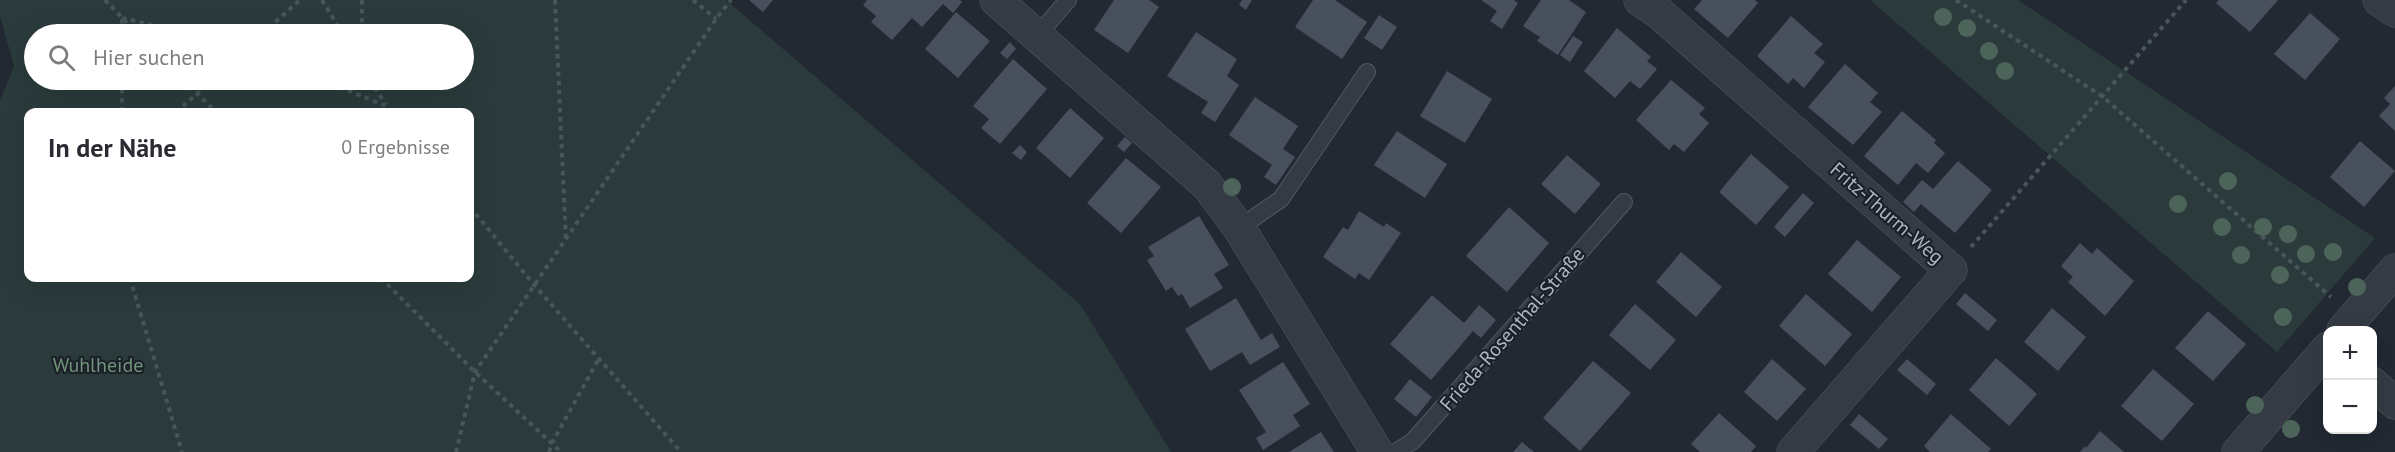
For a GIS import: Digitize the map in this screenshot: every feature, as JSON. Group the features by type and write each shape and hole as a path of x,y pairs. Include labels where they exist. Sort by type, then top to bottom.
{"street":[{"path":"996,0 1207,185 1239,228 1377,452"},
{"name":"Fritz-Thurm-Weg","path":"1640,0 1658,12 1951,270 1793,452"},
{"path":"2379,0 2395,11"},
{"path":"2346,326 2395,270"},
{"path":"2238,452 2323,354"},
{"path":"2377,387 2395,403"}],"lane":[{"path":"1037,36 1068,0"},
{"path":"1239,228 1281,199 1367,72"},
{"name":"Frieda-Rosenthal-Straße","path":"1396,452 1413,441 1624,202"}],"path":[{"path":"105,0 128,24"},
{"path":"273,24 300,0"},
{"path":"322,0 337,24"},
{"path":"362,0 362,24"},
{"path":"555,0 566,242"},
{"path":"693,0 716,20"},
{"path":"456,452 475,372 731,0"},
{"path":"1956,0 2103,98 2332,297"},
{"path":"1951,270 2186,0"},
{"path":"122,18 122,24"},
{"path":"122,18 148,24"},
{"path":"122,90 122,108"},
{"path":"194,90 212,108"},
{"path":"180,108 201,90"},
{"path":"347,90 386,106"},
{"path":"376,90 386,106"},
{"path":"474,212 598,360 681,452"},
{"path":"131,282 182,452"},
{"path":"385,282 475,372 561,452"},
{"path":"549,452 598,360"}],"green space":[{"name":"Wuhlheide","path":"0,0 726,0 1080,304 1171,452 0,452 0,101 14,66 0,16"},
{"path":"1870,0 2018,0 2375,238 2277,352"}],"building":[{"path":"749,0 773,0 763,12"},
{"path":"867,0 960,0 962,2 953,13 943,4 922,27 912,18 892,40 871,22 876,16 863,5"},
{"path":"1114,0 1149,0 1159,7 1128,53 1094,30"},
{"path":"1242,0 1252,0 1246,10 1239,5"},
{"path":"1313,0 1335,0 1367,22 1342,59 1295,27"},
{"path":"1481,0 1514,0 1518,3 1502,29 1490,21 1497,11"},
{"path":"1541,0 1569,0 1586,12 1558,55 1537,41 1540,37 1523,26"},
{"path":"1702,0 1755,0 1758,3 1728,38 1694,9"},
{"path":"2219,0 2278,0 2250,32 2216,3"},
{"path":"956,12 990,41 958,78 925,49"},
{"path":"2310,13 2340,39 2305,80 2274,54"},
{"path":"1379,15 1397,27 1382,50 1364,38"},
{"path":"1791,16 1823,44 1814,53 1825,62 1804,88 1793,78 1788,84 1757,56"},
{"path":"1617,28 1651,57 1647,61 1657,69 1640,89 1630,81 1615,98 1584,71"},
{"path":"1196,32 1237,59 1227,76 1239,85 1215,122 1201,113 1208,102 1167,76"},
{"path":"1573,36 1583,42 1570,62 1560,55"},
{"path":"1010,42 1016,49 1007,59 1000,53"},
{"path":"1013,59 1047,89 1000,144 981,128 989,119 973,106"},
{"path":"1845,64 1878,93 1870,102 1882,112 1853,145 1808,107"},
{"path":"1447,71 1492,99 1465,143 1420,116"},
{"path":"1671,80 1705,108 1699,114 1709,123 1684,152 1674,144 1669,150 1636,120"},
{"path":"2395,86 2395,131 2379,116 2390,104 2384,98"},
{"path":"1255,97 1298,126 1283,149 1295,157 1276,185 1264,177 1272,165 1229,135"},
{"path":"1070,108 1104,138 1070,178 1036,148"},
{"path":"1902,111 1936,140 1934,143 1945,153 1928,173 1916,163 1898,185 1864,156"},
{"path":"1397,131 1447,164 1425,198 1374,165"},
{"path":"1125,137 1132,143 1124,152 1117,146"},
{"path":"2360,141 2395,171 2364,207 2330,177"},
{"path":"1020,145 1027,152 1021,160 1012,153"},
{"path":"1751,154 1789,187 1756,225 1719,192"},
{"path":"1567,155 1601,184 1575,214 1541,184"},
{"path":"1126,158 1161,187 1121,233 1087,203"},
{"path":"1958,161 1992,190 1955,233 1921,204 1914,212 1903,202 1922,180 1933,189"},
{"path":"1803,193 1814,203 1785,237 1774,227"},
{"path":"1509,207 1549,243 1507,292 1466,256"},
{"path":"1359,211 1384,227 1386,223 1401,233 1369,280 1359,273 1355,279 1323,257 1343,227 1348,230"},
{"path":"1199,216 1229,265 1214,274 1223,288 1190,308 1182,294 1178,296 1172,287 1166,291 1147,260 1154,256 1148,247"},
{"path":"1857,240 1901,277 1872,312 1828,274"},
{"path":"2080,243 2092,254 2097,248 2134,281 2105,316 2068,282 2073,277 2061,266"},
{"path":"1681,252 1722,287 1696,317 1656,282"},
{"path":"1965,293 1997,320 1988,331 1956,304"},
{"path":"1806,294 1852,334 1825,366 1779,326"},
{"path":"1432,295 1464,323 1479,305 1496,320 1481,338 1473,331 1431,380 1390,344"},
{"path":"1236,298 1261,340 1272,333 1280,347 1250,365 1242,352 1210,371 1185,329"},
{"path":"1635,304 1676,340 1650,370 1609,335"},
{"path":"2052,308 2086,337 2058,371 2024,342"},
{"path":"2208,311 2246,344 2213,381 2175,348"},
{"path":"1996,358 2037,394 2009,426 1969,390"},
{"path":"1772,359 1806,389 1777,421 1744,392"},
{"path":"1907,359 1936,384 1927,395 1897,370"},
{"path":"1593,361 1631,393 1580,451 1543,418"},
{"path":"1283,362 1310,404 1293,415 1300,426 1263,450 1256,438 1266,432 1239,390"},
{"path":"2153,369 2194,404 2162,441 2121,406"},
{"path":"1410,379 1432,397 1416,417 1394,399"},
{"path":"1719,413 1756,446 1751,452 1700,452 1691,444"},
{"path":"1859,414 1888,439 1879,449 1850,425"},
{"path":"1951,414 1991,449 1988,452 1930,452 1924,446"},
{"path":"2100,431 2124,452 2080,452"},
{"path":"1321,432 1334,452 1289,452"},
{"path":"1522,442 1534,452 1513,452"}]}
